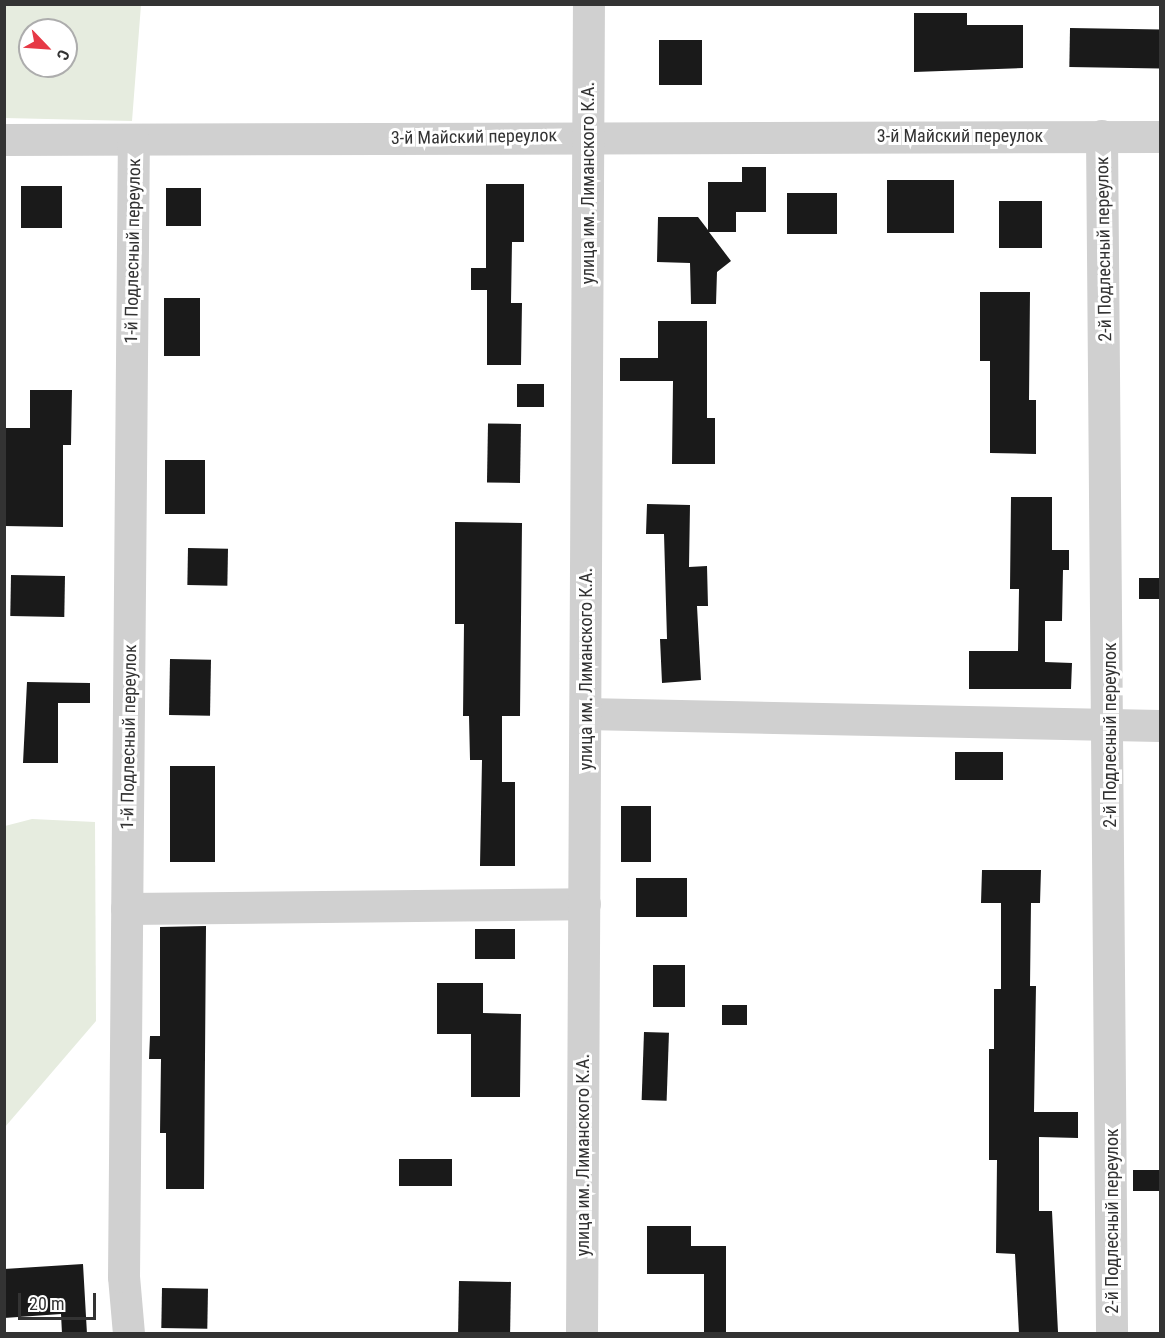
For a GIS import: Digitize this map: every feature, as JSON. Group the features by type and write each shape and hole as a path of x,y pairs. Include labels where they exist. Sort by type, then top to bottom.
{"street":[{"name":"улица им. Лиманского К.А.","path":"582,1334 589,4"},
{"name":"3-й Майский переулок","path":"4,140 134,141 588,135 1161,137"},
{"name":"2-й Подлесный переулок","path":"1102,136 1110,727 1112,1334"},
{"name":"1-й Подлесный переулок","path":"129,1334 124,1277 134,141"},
{"path":"586,714 1110,727 1161,726"},
{"path":"127,909 585,904"}],"shaded area":[{"path":"5,4 141,5 132,121 5,118"},
{"path":"32,819 95,822 96,1021 5,1127 5,826"}],"building":[{"path":"914,13 967,13 967,25 1023,25 1023,68 914,72"},
{"path":"1070,28 1160,30 1160,69 1069,67"},
{"path":"659,40 702,40 702,85 659,85"},
{"path":"742,167 766,167 766,212 736,212 736,232 709,232 731,261 717,272 716,304 691,304 690,263 657,262 658,217 698,217 708,230 708,182 742,182"},
{"path":"887,180 954,180 954,233 887,233"},
{"path":"486,184 524,184 524,242 512,242 511,303 522,303 521,365 487,365 487,290 471,290 471,268 486,268"},
{"path":"21,186 62,186 62,228 21,228"},
{"path":"166,188 201,188 201,226 166,226"},
{"path":"787,193 837,193 837,234 787,234"},
{"path":"999,201 1042,201 1042,248 999,248"},
{"path":"980,292 1030,292 1029,400 1036,400 1036,454 990,453 990,361 980,361"},
{"path":"164,298 200,298 200,356 164,356"},
{"path":"658,321 707,321 707,418 715,418 715,464 672,464 673,381 620,381 620,358 658,358"},
{"path":"517,384 544,384 544,407 517,407"},
{"path":"30,390 72,390 71,445 63,445 63,527 4,526 4,428 30,428"},
{"path":"488,423 521,424 520,483 487,482"},
{"path":"165,460 205,460 205,514 165,514"},
{"path":"1011,497 1052,497 1052,550 1069,550 1069,570 1063,570 1062,621 1045,621 1045,662 1072,663 1071,689 969,689 969,651 1018,651 1019,589 1010,589"},
{"path":"647,504 690,505 689,567 707,566 708,606 697,606 701,680 662,683 660,639 667,639 664,534 646,534"},
{"path":"455,522 522,523 520,716 502,716 502,782 515,782 515,866 480,866 482,760 470,760 469,716 463,716 464,624 455,624"},
{"path":"188,548 228,549 227,586 187,585"},
{"path":"11,575 65,576 64,617 10,616"},
{"path":"1139,578 1160,578 1160,599 1139,599"},
{"path":"170,659 211,660 210,716 169,715"},
{"path":"27,682 90,683 90,703 58,703 58,763 23,763"},
{"path":"955,752 1003,752 1003,780 955,780"},
{"path":"170,766 215,766 215,862 170,862"},
{"path":"621,806 651,806 651,862 621,862"},
{"path":"982,870 1041,870 1040,903 1031,903 1030,986 1036,986 1034,1112 1078,1112 1078,1138 1039,1137 1039,1211 1052,1211 1058,1332 1019,1334 1015,1254 996,1253 997,1160 989,1160 989,1049 994,1049 994,989 1001,989 1001,903 981,903"},
{"path":"636,878 687,878 687,917 636,917"},
{"path":"206,926 204,1189 166,1189 166,1133 160,1133 161,1059 149,1059 150,1036 160,1036 160,927"},
{"path":"475,929 515,929 515,959 475,959"},
{"path":"653,965 685,965 685,1007 653,1007"},
{"path":"437,983 483,983 483,1013 521,1014 520,1097 471,1097 471,1034 437,1034"},
{"path":"722,1005 747,1005 747,1025 722,1025"},
{"path":"644,1032 669,1033 667,1101 642,1100"},
{"path":"399,1159 452,1159 452,1186 399,1186"},
{"path":"1133,1170 1159,1170 1159,1191 1133,1191"},
{"path":"647,1226 691,1226 691,1246 726,1246 726,1334 704,1334 704,1274 647,1274"},
{"path":"83,1264 87,1334 62,1334 61,1314 4,1318 4,1269"},
{"path":"459,1281 511,1282 510,1334 458,1334"},
{"path":"162,1288 208,1289 207,1329 161,1328"}]}
